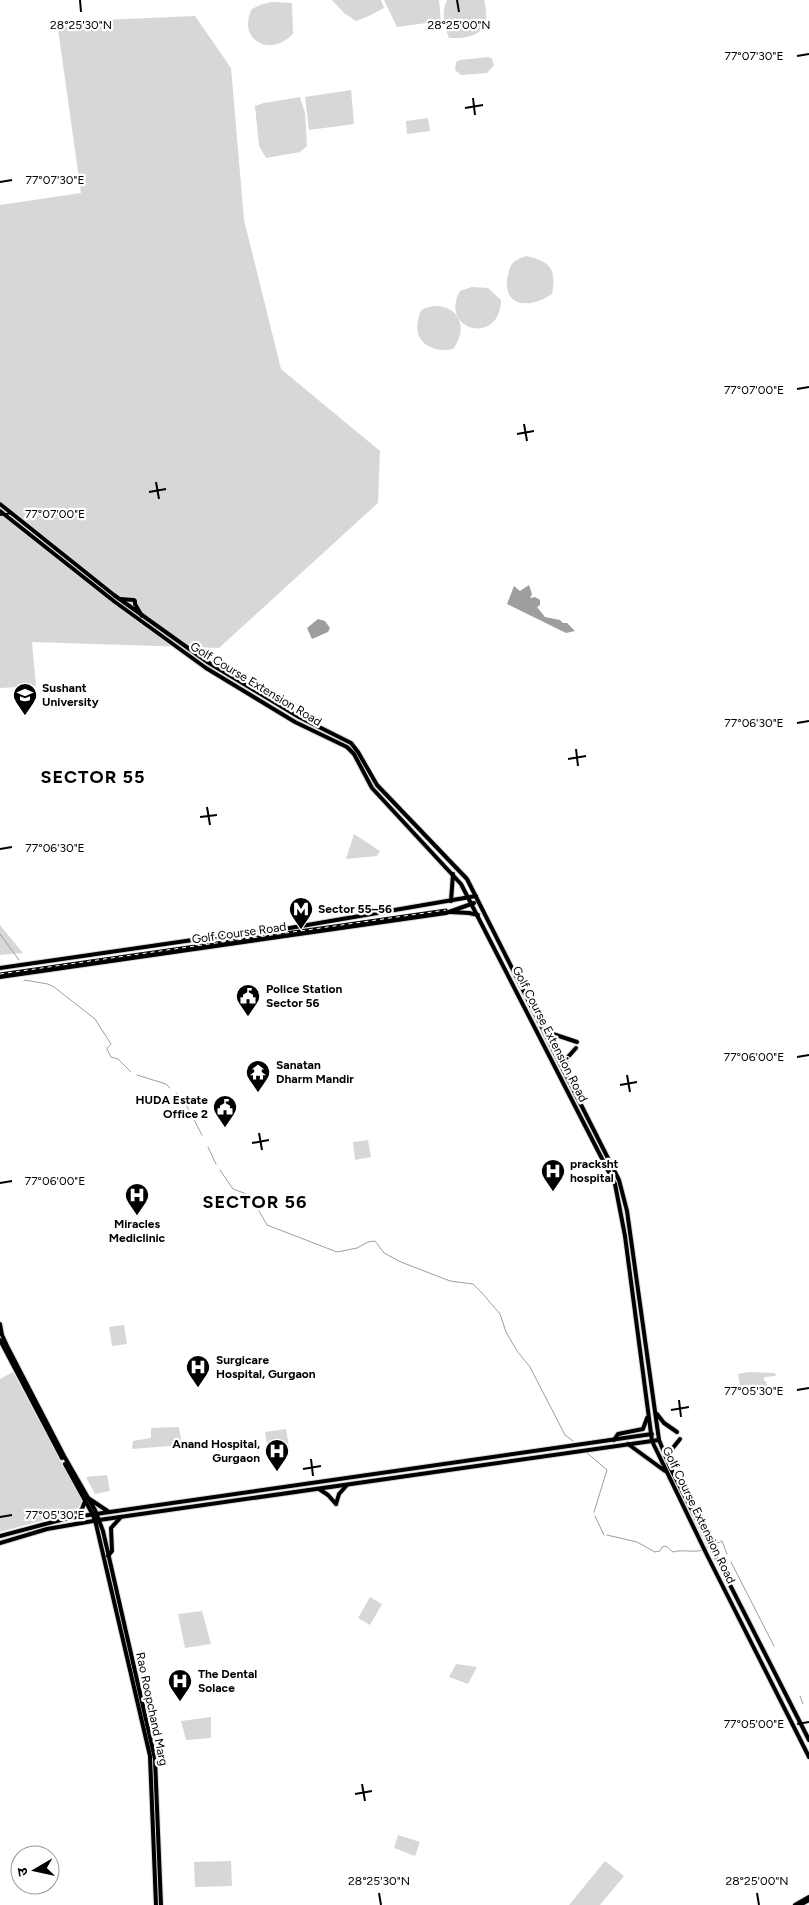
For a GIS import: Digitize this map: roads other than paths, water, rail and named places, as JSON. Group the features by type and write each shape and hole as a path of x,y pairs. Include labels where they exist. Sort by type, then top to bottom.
{"main road":[{"name":"Golf Course Extension Road","path":"0,504 105,592 118,598 206,668 295,722 347,747 354,754 372,788 461,884 615,1184 625,1236 652,1441 809,1757"},
{"name":"Golf Course Extension Road","path":"0,511 173,642 322,730 352,743 377,785 454,864 467,880 619,1180 624,1195 659,1440 670,1467 809,1740"},
{"path":"118,598 135,600 135,604 143,617"},
{"path":"451,901 453,874"},
{"name":"Golf Course Road","path":"0,968 227,935 276,930 476,896"},
{"name":"Golf Course Road","path":"0,977 446,913 479,902"},
{"path":"446,913 461,912 478,915"},
{"path":"329,920 331,929"},
{"path":"544,1031 577,1042"},
{"path":"565,1072 567,1058 576,1048"},
{"path":"0,1324 2,1335 8,1348 86,1498 103,1510 110,1512"},
{"path":"0,1340 97,1520"},
{"path":"656,1413 664,1423 677,1432"},
{"path":"614,1440 618,1434 643,1430 649,1415"},
{"path":"0,1536 49,1522 95,1514 659,1433"},
{"path":"670,1467 672,1449 680,1439"},
{"path":"0,1544 47,1529 97,1520 659,1440"},
{"path":"628,1444 666,1472"},
{"path":"319,1489 328,1494 336,1504 339,1494 347,1485"},
{"path":"71,1518 82,1509 86,1498"},
{"path":"685,1510 690,1507"},
{"path":"108,1556 112,1547 110,1530 121,1517"},
{"name":"Rao Roopchand Marg","path":"97,1520 108,1556 155,1759 161,1905"},
{"name":"Rao Roopchand Marg","path":"97,1520 152,1766 156,1905"},
{"path":"795,1905 809,1898"},
{"path":"800,1905 809,1898"}],"waterway":[{"path":"0,934 19,960"},
{"path":"24,980 48,984 54,987 95,1019 111,1044 109,1046"},
{"path":"108,1047 107,1049 111,1057 118,1059 131,1072"},
{"path":"137,1075 166,1084 170,1088"},
{"path":"176,1093 182,1097 202,1135"},
{"path":"208,1147 216,1164"},
{"path":"220,1170 233,1189 244,1193 253,1200 267,1225 337,1252 357,1248 368,1242 375,1241 384,1253 401,1262 450,1281 473,1284 500,1314 506,1332 517,1351 530,1367 565,1435 573,1441"},
{"path":"587,1453 607,1470 594,1512"},
{"path":"595,1516 604,1535"},
{"path":"607,1535 637,1542 655,1552 660,1551 662,1547 666,1546 673,1552 703,1550"},
{"path":"706,1548 722,1541 727,1554"},
{"path":"731,1562 774,1646"},
{"path":"800,1696 803,1704"}],"railway":[{"path":"0,974 446,910"}],"place":[{"name":"Sushant University","path":"25,716"},
{"name":"Sector 55–56","path":"301,930"},
{"name":"Police Station Sector 56","path":"248,1017"},
{"name":"Sanatan Dharm Mandir","path":"258,1093"},
{"name":"HUDA Estate Office 2","path":"225,1128"},
{"name":"pracksht hospital","path":"553,1192"},
{"name":"Miracles Mediclinic","path":"137,1216"},
{"name":"Surgicare Hospital, Gurgaon","path":"198,1388"},
{"name":"Anand Hospital, Gurgaon","path":"277,1472"},
{"name":"The Dental Solace","path":"180,1702"}],"district":[{"name":"SECTOR 55","path":"93,777"},
{"name":"SECTOR 56","path":"255,1202"}]}
